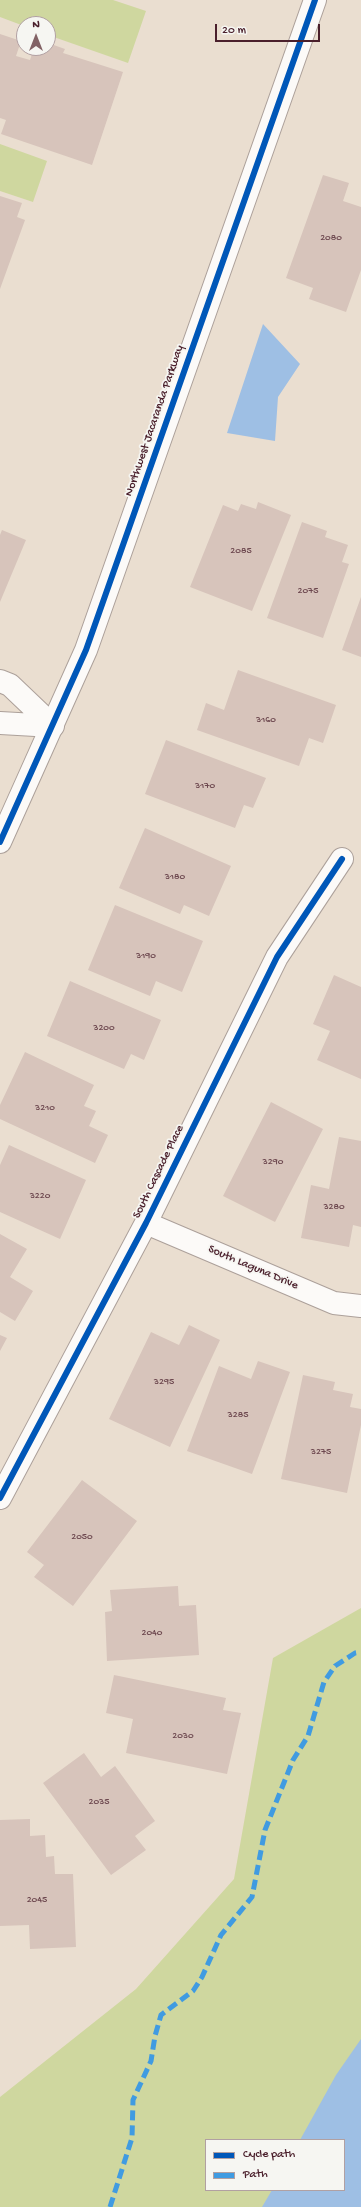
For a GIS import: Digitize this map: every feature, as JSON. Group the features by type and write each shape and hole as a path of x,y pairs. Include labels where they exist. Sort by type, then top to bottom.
{"street":[{"name":"Northwest Jacaranda Parkway","path":"0,842 89,643 315,0"},
{"path":"0,681 10,685 53,726"},
{"path":"0,723 53,726"},
{"name":"South Cascade Place","path":"0,1498 146,1223 277,956 342,859"},
{"name":"South Laguna Drive","path":"146,1223 334,1303 361,1306"}],"green space":[{"path":"0,0 113,0 146,11 128,63 56,38 56,16 16,16 16,23 0,17"},
{"path":"0,144 47,161 33,202 0,191"},
{"path":"361,1608 361,2207 0,2207 0,2097 136,1989 234,1879 273,1658"}],"water":[{"path":"263,324 300,364 278,397 275,441 227,433"},
{"path":"361,2039 361,2207 262,2207 271,2191 345,2191 345,2139 301,2139 336,2075"}],"building":[{"path":"0,34 16,39 16,56 30,60 31,56 56,56 56,46 65,49 63,53 123,72 92,165 1,134 6,120 0,118"},
{"path":"323,175 349,183 343,201 361,207 361,270 346,312 309,299 313,288 286,278"},
{"path":"0,196 22,203 17,217 25,220 0,289"},
{"path":"258,502 291,515 252,611 190,587 223,505 238,511 241,504 256,509"},
{"path":"302,522 327,531 325,537 348,545 342,562 349,564 323,638 267,618"},
{"path":"2,530 26,540 0,602 0,535"},
{"path":"361,597 361,657 342,650"},
{"path":"238,670 336,705 323,743 309,738 299,766 197,730 206,703 224,710"},
{"path":"166,740 266,778 253,808 244,805 235,828 145,794"},
{"path":"145,828 231,866 209,916 184,905 180,914 119,888"},
{"path":"115,905 203,941 182,992 156,981 150,996 88,970"},
{"path":"334,975 361,987 361,1079 317,1060 330,1031 313,1024"},
{"path":"70,981 161,1020 144,1060 131,1054 124,1069 47,1036"},
{"path":"25,1052 94,1085 84,1106 96,1111 89,1126 108,1135 95,1163 0,1119 0,1105"},
{"path":"271,1102 323,1129 275,1222 223,1196"},
{"path":"339,1137 361,1141 361,1227 353,1225 349,1247 301,1238 311,1185 329,1189"},
{"path":"9,1145 86,1180 60,1239 0,1212 0,1165"},
{"path":"0,1234 27,1249 10,1277 33,1291 15,1321 0,1312"},
{"path":"189,1325 220,1340 170,1447 109,1419 151,1332 179,1345"},
{"path":"0,1335 7,1338 0,1351"},
{"path":"258,1361 290,1372 252,1474 187,1451 219,1366 251,1379"},
{"path":"303,1375 335,1382 333,1390 353,1394 350,1407 361,1409 361,1425 347,1493 281,1479"},
{"path":"82,1480 137,1521 73,1606 34,1577 44,1565 27,1552"},
{"path":"178,1586 179,1606 196,1605 199,1655 107,1661 105,1612 112,1611 110,1590"},
{"path":"114,1675 226,1698 223,1710 241,1713 227,1774 126,1753 133,1719 106,1713"},
{"path":"84,1753 101,1777 115,1766 155,1821 135,1836 146,1850 111,1875 43,1783"},
{"path":"30,1819 30,1836 45,1835 46,1857 54,1856 55,1874 73,1874 76,1947 30,1949 29,1925 0,1926 0,1820"}],"marked path":[{"path":"110,2207 132,2138 133,2100 151,2061 155,2036 161,2015 193,1991 202,1977 221,1935 252,1897 265,1830 293,1760 308,1736 324,1682 335,1666 355,1653 361,1652"}],"cycle path":[{"path":"0,842 86,650 315,0"},
{"path":"0,1498 146,1223 277,957 342,859"}]}
